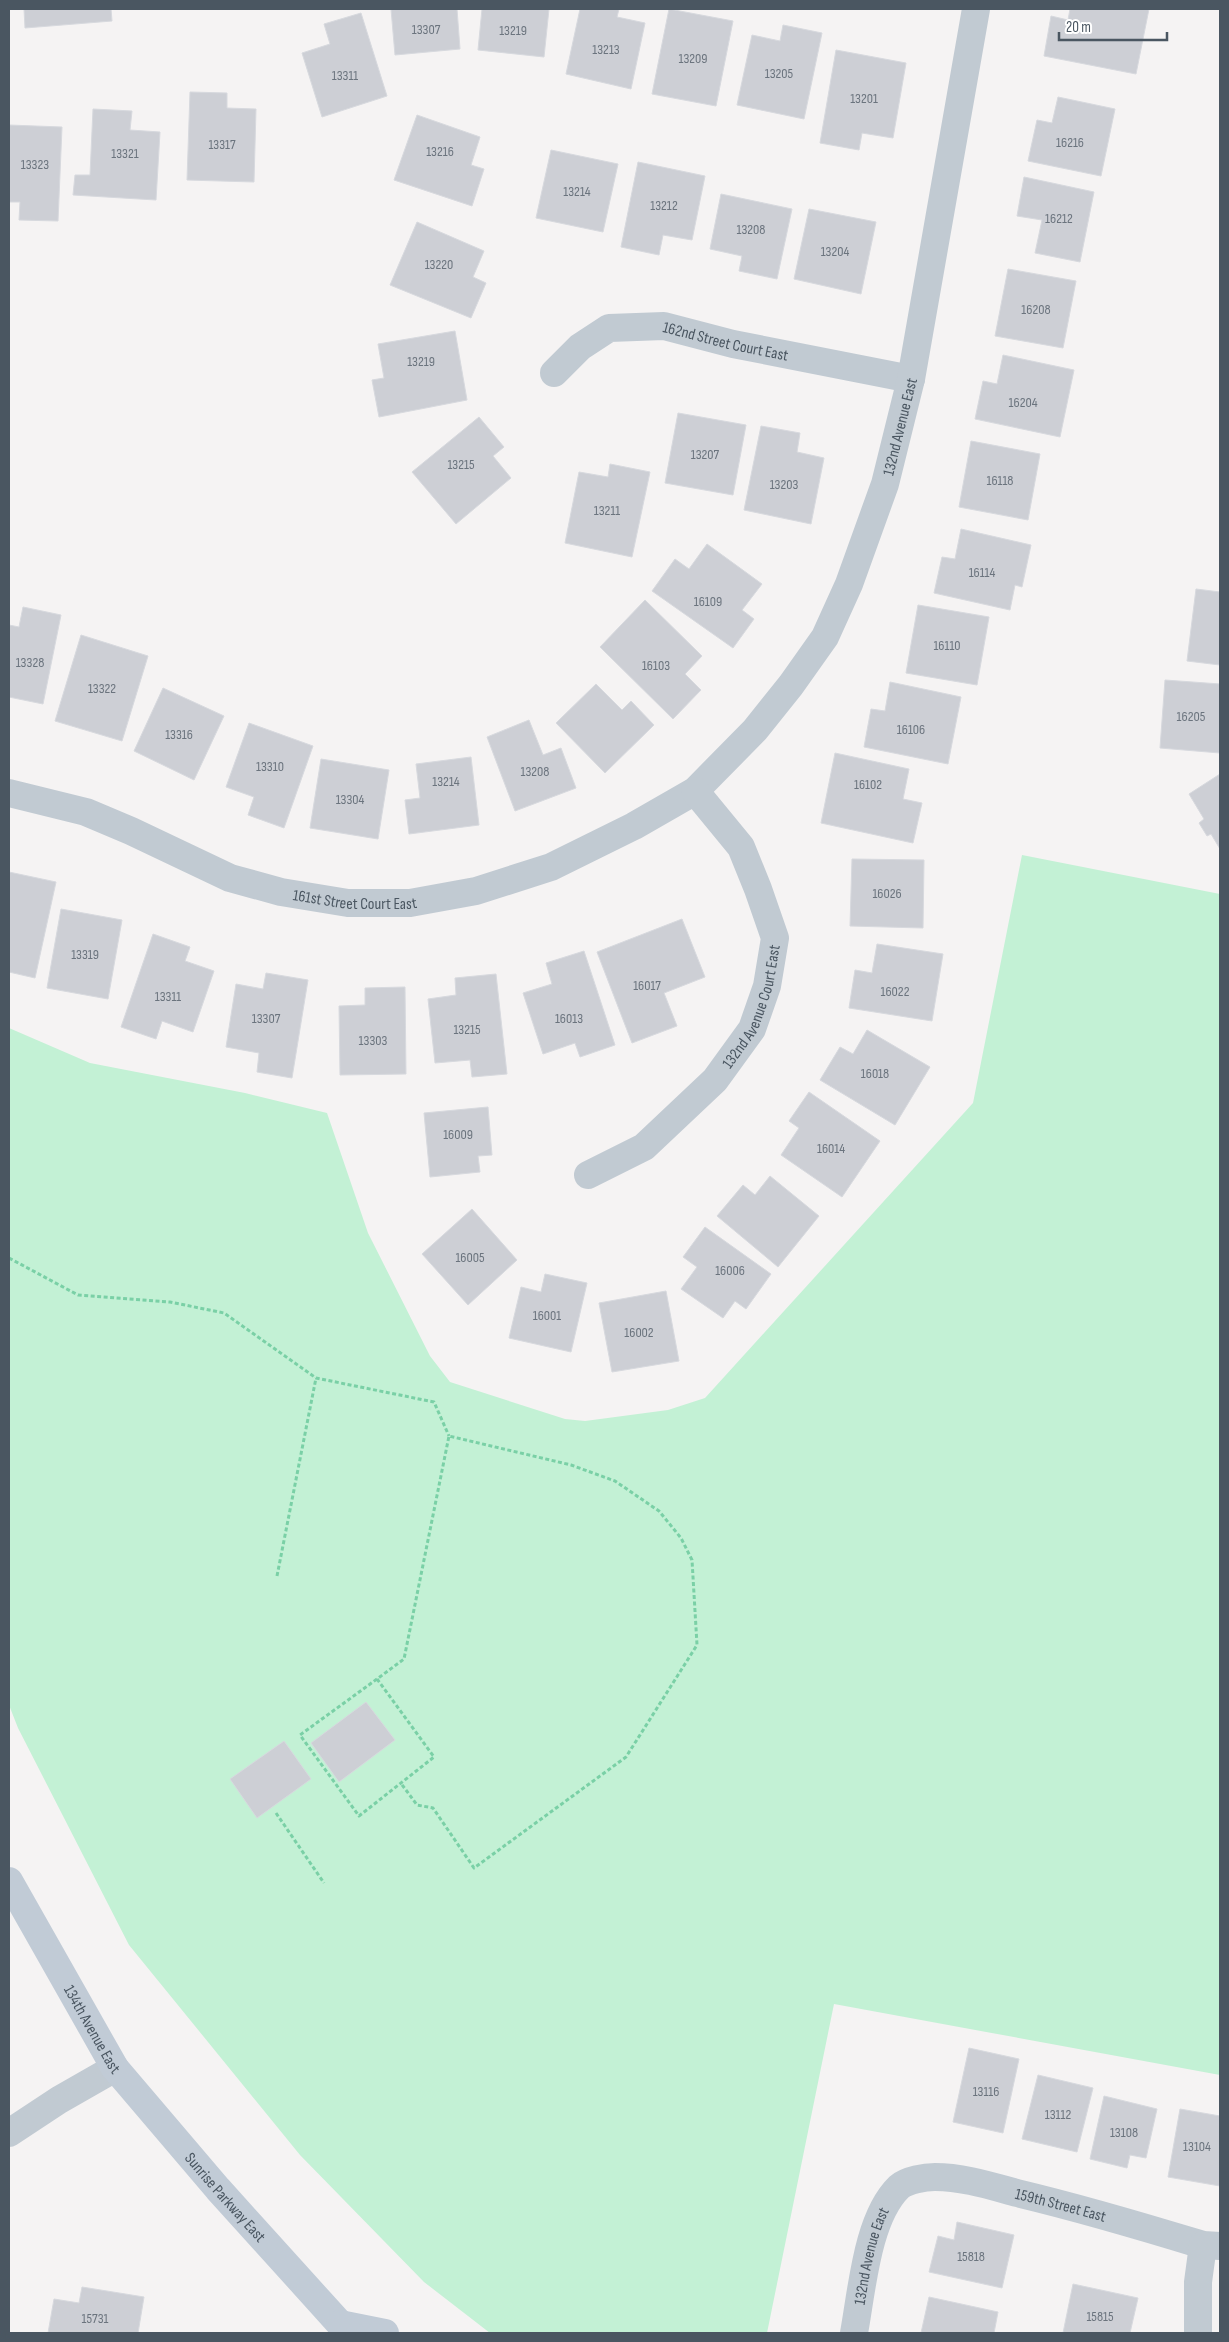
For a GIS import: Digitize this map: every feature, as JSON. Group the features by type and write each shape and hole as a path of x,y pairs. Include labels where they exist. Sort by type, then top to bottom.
{"street":[{"name":"132nd Avenue East","path":"695,791 755,730 791,685 825,637 849,584 885,484 911,379 976,9"},
{"name":"162nd Street Court East","path":"554,373 580,346 609,328 664,326 733,344 911,379"},
{"name":"161st Street Court East","path":"9,793 86,812 132,831 230,878 281,892 348,903 410,903 476,891 551,867 634,826 695,791"},
{"name":"132nd Avenue Court East","path":"588,1175 644,1148 715,1080 752,1029 768,986 775,938 758,889 741,847 695,791"},
{"name":"134th Avenue East","path":"9,1882 115,2068 59,2100 9,2133"},
{"name":"Sunrise Parkway East","path":"115,2068 218,2189 342,2329 385,2333"},
{"name":"159th Street East","path":"901,2186 916,2180 935,2177 968,2181 1077,2207 1212,2245"},
{"name":"132nd Avenue East","path":"854,2333 872,2237 883,2208 901,2186"},
{"path":"1198,2333 1198,2282 1212,2245"}],"path":[{"path":"9,1258 78,1296 170,1302 224,1313 316,1378 434,1402 449,1436 404,1659 300,1736 358,1816 434,1757 377,1679"},
{"path":"277,1576 316,1378"},
{"path":"400,1782 417,1805 433,1808 474,1868 626,1757 697,1645 692,1560 681,1538 659,1511 615,1481 571,1465 449,1436"},
{"path":"276,1813 324,1882"}],"green space":[{"path":"1022,855 1220,894 1220,2075 834,2004 767,2333 490,2333 424,2282 300,2155 129,1945 18,1728 9,1705 9,1028 90,1063 245,1093 327,1113 368,1233 430,1356 450,1382 565,1419 585,1421 668,1410 705,1398 973,1103"}],"building":[{"path":"24,9 111,9 112,21 25,28"},
{"path":"391,9 457,9 460,49 395,55"},
{"path":"482,9 549,9 544,57 478,50"},
{"path":"580,9 619,9 617,17 645,23 631,89 566,74"},
{"path":"669,9 733,21 716,106 652,94"},
{"path":"1070,9 1149,9 1136,74 1044,56 1051,16 1068,20"},
{"path":"361,13 387,96 322,117 302,53 330,44 324,24"},
{"path":"783,25 822,33 804,119 737,105 752,35 780,41"},
{"path":"836,50 906,63 893,138 862,133 859,150 820,143"},
{"path":"190,92 227,93 227,108 256,109 254,182 187,180"},
{"path":"1058,97 1115,109 1101,176 1028,161 1037,120 1052,123"},
{"path":"93,109 132,111 130,130 160,132 156,200 73,195 75,175 90,175"},
{"path":"417,115 480,137 471,165 484,169 472,206 394,180"},
{"path":"9,125 62,127 58,221 19,220 20,202 9,202"},
{"path":"551,150 618,164 603,232 536,218"},
{"path":"638,162 705,176 692,240 663,235 659,255 621,247"},
{"path":"1024,177 1094,192 1080,262 1035,253 1042,220 1017,216"},
{"path":"721,194 792,209 777,279 739,271 742,256 710,249"},
{"path":"809,209 876,222 861,294 794,279"},
{"path":"417,222 484,251 473,277 486,283 471,318 390,285"},
{"path":"1008,269 1076,281 1063,348 995,336"},
{"path":"455,331 467,400 379,417 372,380 384,378 378,344"},
{"path":"1003,355 1074,370 1060,437 975,419 983,381 997,384"},
{"path":"678,413 746,425 733,495 665,483"},
{"path":"479,417 504,447 493,456 511,478 456,524 412,472"},
{"path":"761,426 800,433 797,452 824,458 811,524 744,510"},
{"path":"971,441 1040,454 1028,520 959,507"},
{"path":"610,464 650,472 632,557 565,543 579,472 608,477"},
{"path":"961,529 1031,545 1022,587 1015,585 1010,610 934,593 942,557 955,559"},
{"path":"707,544 762,584 742,610 754,619 733,648 652,591 675,559 689,569"},
{"path":"1196,589 1220,592 1220,665 1187,661"},
{"path":"645,600 702,656 685,674 701,690 673,719 600,647"},
{"path":"918,605 989,617 977,685 906,673"},
{"path":"23,607 61,615 43,704 9,697 9,625 19,627"},
{"path":"81,635 148,656 122,741 55,721"},
{"path":"1165,680 1220,684 1220,753 1160,748"},
{"path":"890,682 961,697 948,764 864,747 871,709 885,711"},
{"path":"596,684 622,710 631,701 654,725 605,773 556,723"},
{"path":"163,688 224,716 194,780 134,751"},
{"path":"529,720 543,755 561,748 576,788 515,811 487,737"},
{"path":"249,723 313,746 284,828 248,815 254,797 226,787"},
{"path":"835,753 909,769 903,799 922,803 913,843 821,823"},
{"path":"471,757 479,825 409,834 405,800 420,798 416,764"},
{"path":"321,759 389,770 378,839 310,828"},
{"path":"1220,774 1220,849 1211,834 1207,836 1199,823 1204,819 1189,794"},
{"path":"852,859 924,860 923,928 850,926"},
{"path":"9,872 56,882 35,978 9,972"},
{"path":"61,909 122,920 108,999 47,988"},
{"path":"682,919 705,977 664,993 677,1026 632,1043 597,952"},
{"path":"153,934 190,947 185,961 214,971 193,1032 162,1021 156,1039 121,1027"},
{"path":"877,944 943,954 932,1021 849,1008 855,970 872,973"},
{"path":"584,951 615,1045 580,1057 575,1043 543,1054 523,993 552,984 546,963"},
{"path":"266,973 308,980 292,1078 257,1072 259,1053 226,1047 236,984 263,989"},
{"path":"496,974 507,1074 472,1077 470,1060 435,1063 428,999 456,995 455,978"},
{"path":"405,987 406,1074 340,1075 339,1006 365,1005 365,988"},
{"path":"867,1030 930,1067 895,1125 820,1080 840,1047 853,1054"},
{"path":"809,1092 880,1141 842,1197 781,1155 799,1128 789,1121"},
{"path":"488,1107 492,1155 478,1156 480,1172 430,1177 424,1113"},
{"path":"770,1176 819,1216 778,1267 717,1216 743,1185 755,1195"},
{"path":"472,1209 517,1260 468,1305 422,1254"},
{"path":"705,1227 771,1274 746,1309 735,1301 723,1318 681,1289 697,1267 683,1257"},
{"path":"545,1274 587,1283 571,1352 509,1338 521,1287 541,1292"},
{"path":"666,1291 679,1361 612,1372 599,1303"},
{"path":"366,1702 395,1740 339,1782 311,1743"},
{"path":"284,1741 311,1779 257,1818 230,1779"},
{"path":"969,2048 1019,2059 1003,2133 953,2122"},
{"path":"1038,2075 1093,2088 1077,2152 1022,2139"},
{"path":"1104,2096 1157,2109 1146,2158 1130,2155 1127,2168 1090,2159"},
{"path":"1180,2109 1220,2116 1220,2186 1168,2177"},
{"path":"957,2222 1014,2235 1002,2288 929,2272 938,2236 954,2240"},
{"path":"1073,2284 1138,2298 1130,2333 1063,2333"},
{"path":"82,2287 144,2297 138,2333 48,2333 54,2299 79,2303"},
{"path":"929,2297 998,2312 994,2333 921,2333"}]}
